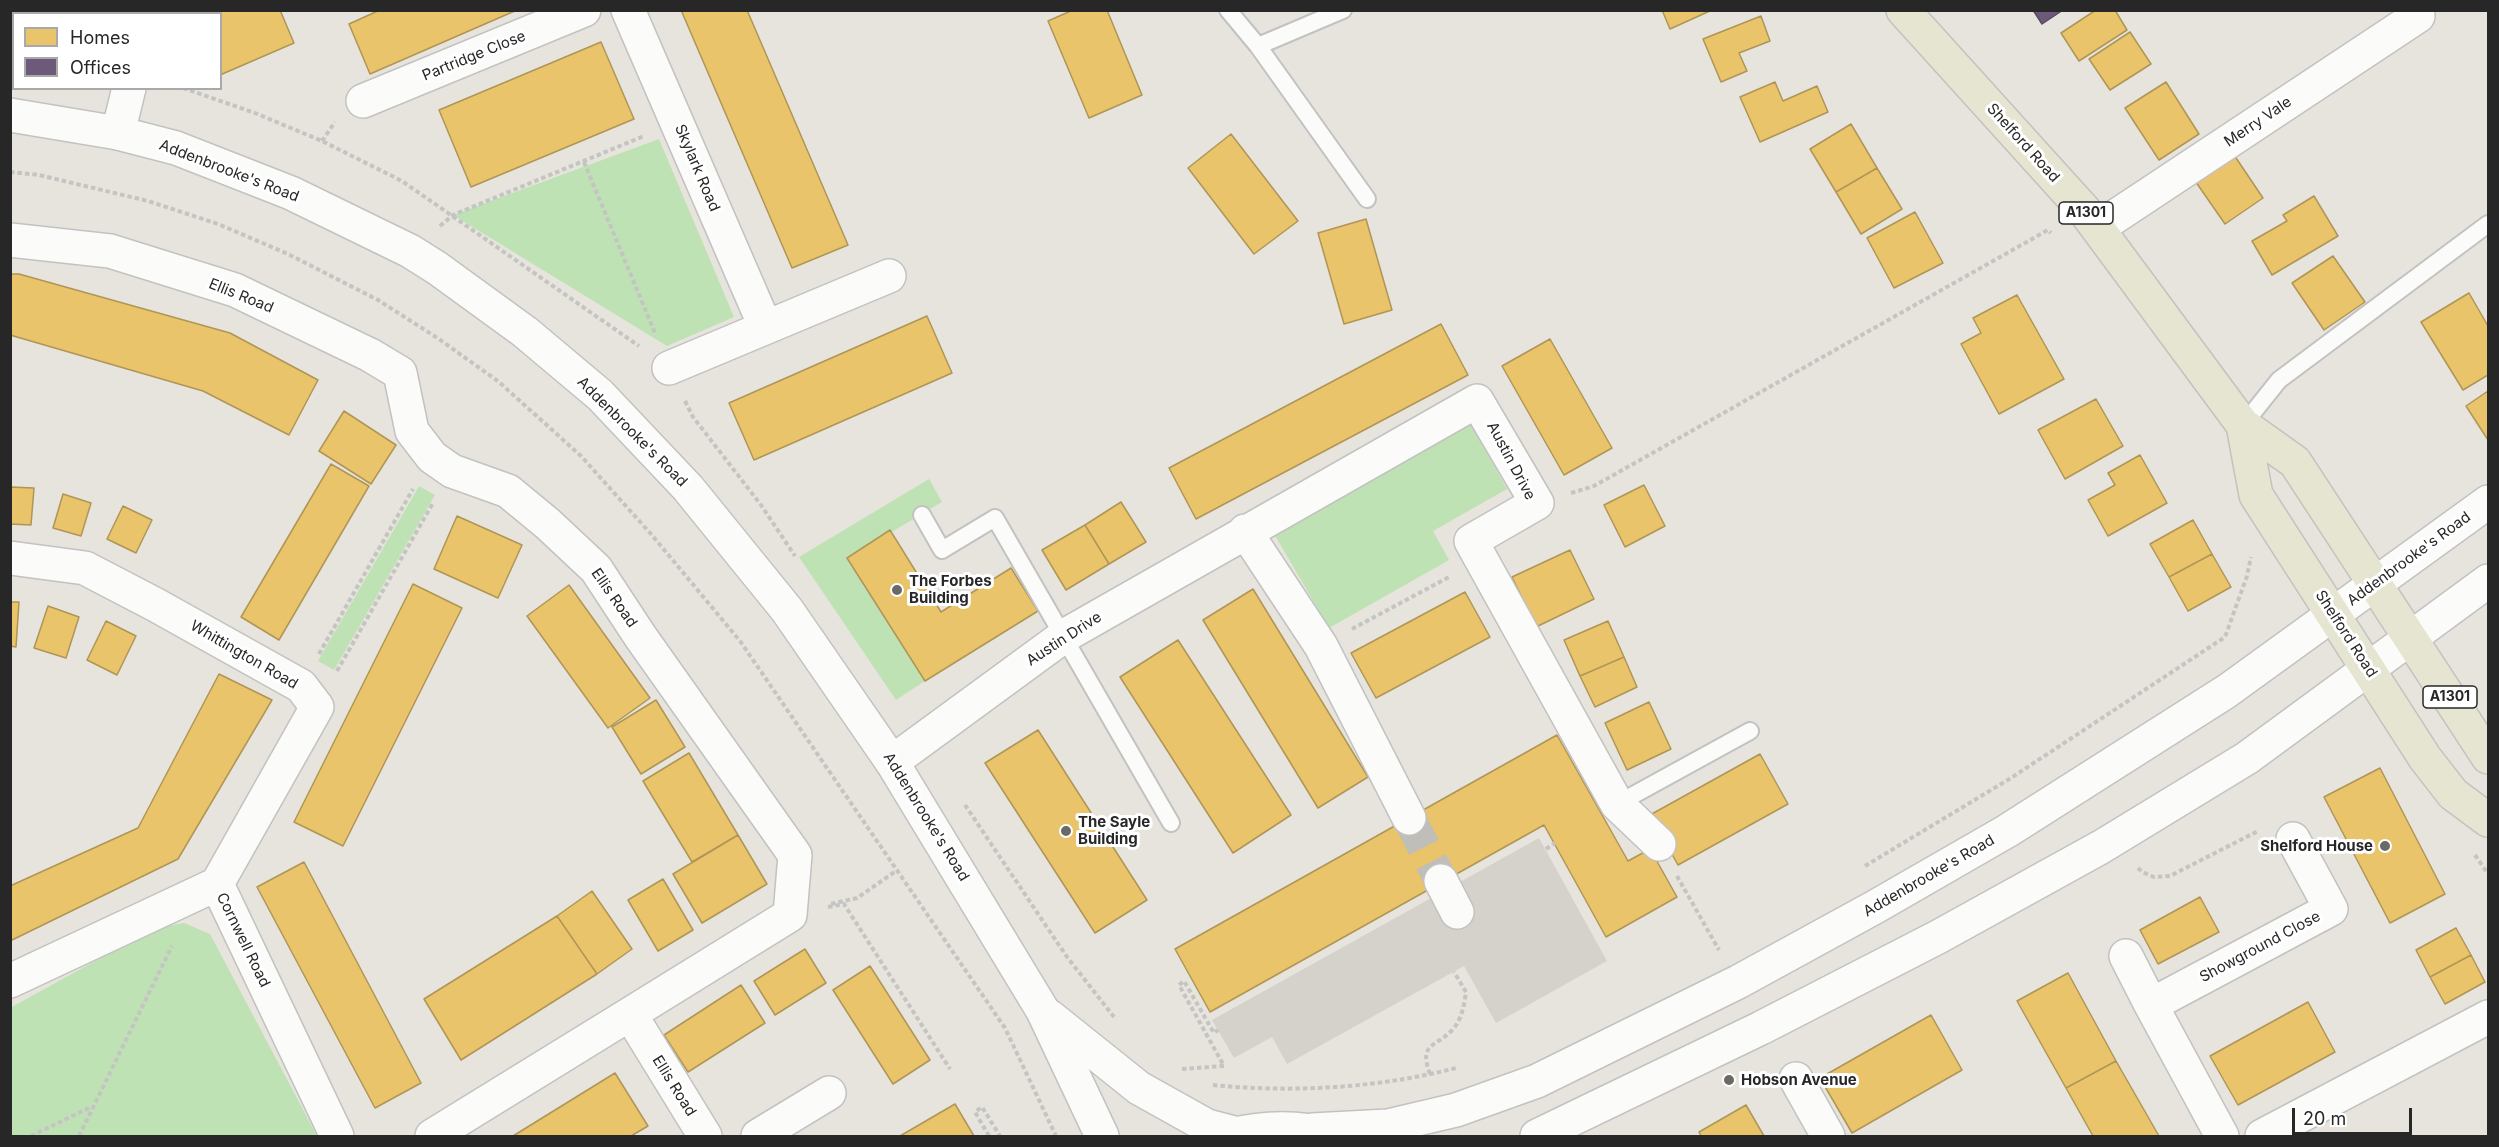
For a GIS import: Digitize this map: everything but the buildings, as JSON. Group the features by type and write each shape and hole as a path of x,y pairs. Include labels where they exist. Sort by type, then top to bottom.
{"main road":[{"name":"Shelford Road","path":"1903,10 2098,228 2244,425 2295,462 2488,757"},
{"name":"Shelford Road","path":"2244,425 2256,495 2426,758 2453,794 2488,820"}],"street":[{"name":"Partridge Close","path":"363,101 584,10"},
{"name":"Skylark Road","path":"628,10 765,326"},
{"name":"Merry Vale","path":"2098,228 2418,16"},
{"path":"118,132 128,90"},
{"name":"Addenbrooke's Road","path":"10,115 118,132 176,148 291,193 410,251 437,268 525,332 600,395 688,488 787,610 892,762 1043,1011 1102,1137"},
{"name":"Ellis Road","path":"10,240 110,251 235,290 370,355 400,372 412,431 442,464 508,491 548,524 596,569 640,636 795,855 790,915"},
{"path":"669,368 889,276"},
{"name":"Austin Drive","path":"892,762 1064,636 1245,531 1478,401 1536,503 1471,541 1617,804 1659,844"},
{"name":"Addenbrooke's Road","path":"1043,1011 1139,1088 1207,1126 1232,1135 1273,1129 1324,1133 1388,1126 1456,1110 1537,1081 1638,1032 1866,912 2007,831 2227,691 2488,502"},
{"path":"1245,531 1321,646 1409,818"},
{"name":"Whittington Road","path":"10,558 85,568 156,605 309,697"},
{"path":"1537,1137 1771,1023 1938,937 2080,858 2247,758 2488,581"},
{"path":"217,884 309,697"},
{"name":"Showground Close","path":"2151,1005 2331,909 2293,838"},
{"path":"1441,881 1457,912"},
{"name":"Cornwell Road","path":"10,981 217,884 337,1137"},
{"path":"432,1137 790,915"},
{"path":"2126,957 2222,1137"},
{"name":"Ellis Road","path":"630,1014 705,1137"},
{"path":"2262,1137 2488,1017"},
{"path":"1796,1079 1828,1137"},
{"path":"758,1137 829,1093"}],"lane":[{"path":"1228,10 1258,46 1367,199"},
{"path":"1258,46 1343,10"},
{"path":"2244,425 2279,380 2488,224"},
{"path":"922,515 942,550 995,518 1171,823"},
{"path":"1617,804 1750,731"}],"path":[{"path":"10,12 15,10"},
{"path":"189,90 255,113 322,141 402,181 669,368"},
{"path":"453,215 678,122"},
{"path":"584,162 669,368 693,417 761,505"},
{"path":"1536,503 1594,486 2048,230 2056,239"},
{"path":"309,697 442,464"},
{"path":"309,697 442,464"},
{"path":"1863,868 2011,778 2225,638 2247,576 2252,550"},
{"path":"1321,646 1482,560"},
{"path":"961,799 1067,957 1115,1018"},
{"path":"2132,860 2142,872 2154,877 2170,876 2258,831 2276,826 2293,838"},
{"path":"1546,849 1556,843"},
{"path":"1659,844 1719,951"},
{"path":"790,915 858,898 896,871"},
{"path":"790,915 844,904 950,1069"},
{"path":"79,1137 174,944"},
{"path":"1709,956 1729,946"},
{"path":"1430,1074 1425,1060 1427,1049 1454,1028 1462,1013 1466,992 1454,972"},
{"path":"1181,1069 1224,1066 1179,985 1184,981 1214,1033 1218,1030"},
{"path":"1173,1065 1189,1073"},
{"path":"1205,1081 1214,1085 1261,1088 1342,1086 1430,1074 1463,1066"},
{"path":"31,1137 92,1107"},
{"path":"989,1137 975,1112 982,1107 1000,1137"},
{"path":"1048,1137 1054,1133"}],"green space":[{"path":"659,139 734,317 667,346 453,215"},
{"path":"1469,421 1507,489 1433,531 1449,560 1329,628 1273,532"},
{"path":"929,479 942,502 848,558 925,681 896,700 799,557"},
{"path":"419,486 435,495 334,670 318,661"},
{"path":"184,923 210,934 317,1136 11,1136 10,1008 155,928"}],"shaded area":[{"path":"1539,838 1607,961 1496,1023 1464,966 1287,1064 1272,1037 1234,1058 1212,1020"}],"tunnel":[{"path":"1409,818 1441,881"}],"place":[{"name":"The Forbes Building","path":"897,590"},
{"name":"The Sayle Building","path":"1066,831"},
{"name":"Shelford House","path":"2385,846"},
{"name":"Hobson Avenue","path":"1729,1080"}]}
